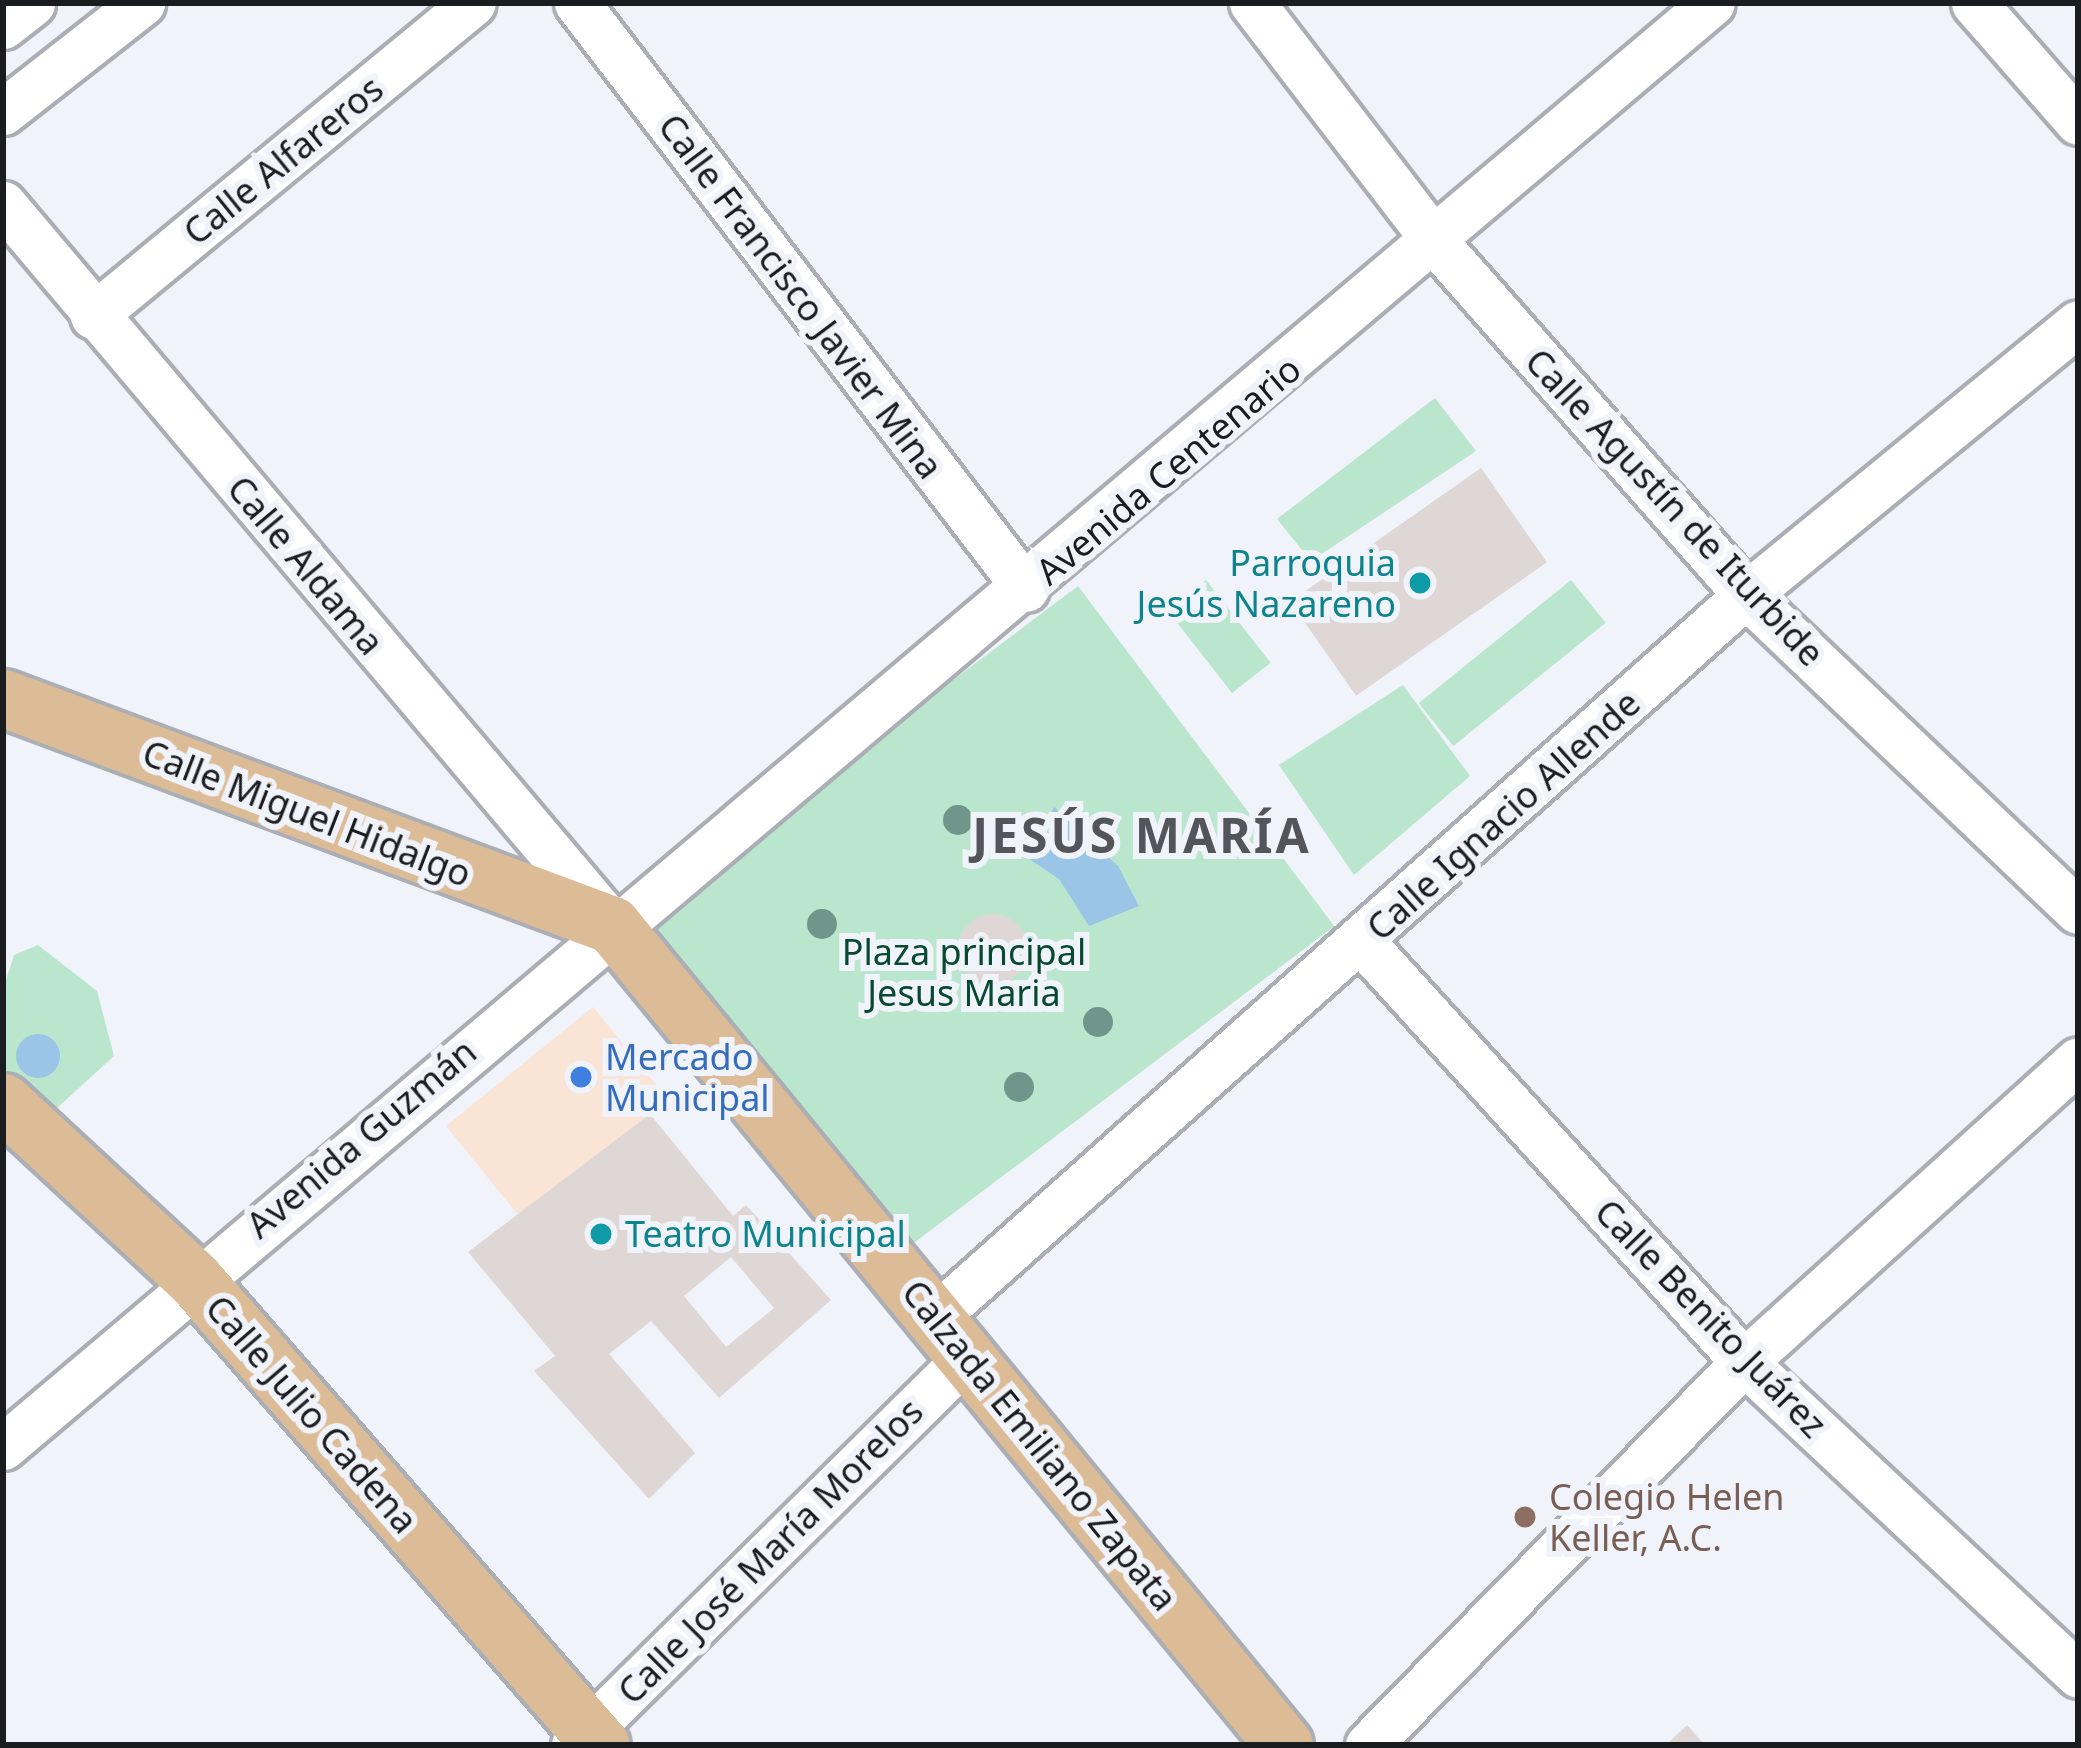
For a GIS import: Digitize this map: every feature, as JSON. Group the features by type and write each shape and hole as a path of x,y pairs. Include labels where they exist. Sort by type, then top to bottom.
{"main road":[{"name":"Calle Miguel Hidalgo","path":"3,698 612,925"},
{"name":"Calzada Emiliano Zapata","path":"612,925 1284,1745"},
{"name":"Calle Julio Cadena","path":"3,1102 195,1280 588,1740"}],"street":[{"path":"3,26 32,3"},
{"path":"3,112 142,3"},
{"name":"Calle Alfareros","path":"93,316 473,3"},
{"name":"Calle Francisco Javier Mina","path":"577,3 1026,589"},
{"name":"Calle Agustín de Iturbide","path":"1252,3 1437,244 1746,595 2078,911"},
{"name":"Avenida Centenario","path":"612,925 1026,589 1437,244 1712,3"},
{"path":"1974,3 2078,122"},
{"name":"Calle Aldama","path":"3,204 612,925"},
{"name":"Calle Ignacio Allende","path":"952,1337 1363,943 1746,595 2078,323"},
{"name":"Avenida Guzmán","path":"3,1447 612,925"},
{"name":"Calle Benito Juárez","path":"1363,943 1744,1362 2078,1675"},
{"path":"1368,1745 1744,1362 2078,1060"},
{"name":"Calle José María Morelos","path":"588,1740 952,1337"}],"shaded area":[{"path":"593,1007 668,1099 521,1218 446,1126"}],"green space":[{"path":"1435,398 1476,451 1311,561 1277,519"},
{"path":"1206,580 1271,663 1232,693 1167,610"},
{"path":"1571,580 1606,623 1453,746 1419,703"},
{"name":"Plaza principal Jesus Maria","path":"1078,586 1334,926 885,1265 628,925"},
{"path":"1403,685 1470,776 1354,875 1279,765"},
{"path":"38,945 97,991 114,1056 45,1119 3,1076 3,990 14,955"}],"water":[{"path":"1054,807 1118,866 1139,906 1089,926 1059,879 1029,859"},
{"path":"38,1034 54,1040 60,1056 54,1072 38,1078 22,1072 16,1056 22,1040"}],"building":[{"name":"Parroquia Jesús Nazareno","path":"1481,468 1547,562 1356,696 1290,602"},
{"path":"993,914 1018,924 1028,949 1018,974 993,984 968,974 958,949 968,924"},
{"path":"650,1114 733,1216 746,1205 831,1300 719,1398 651,1321 609,1354 695,1453 649,1499 534,1371 555,1356 468,1252","holes":["731,1257 774,1308 726,1347 684,1296"]},
{"path":"1687,1725 1705,1745 1666,1745"}],"place":[{"name":"Parroquia Jesús Nazareno","path":"1420,583"},
{"name":"Mercado Municipal","path":"581,1077"},
{"name":"Teatro Municipal","path":"601,1234"},
{"name":"Colegio Helen Keller, A.C.","path":"1525,1517"}],"district":[{"name":"JESÚS MARÍA","path":"1142,835"}]}
